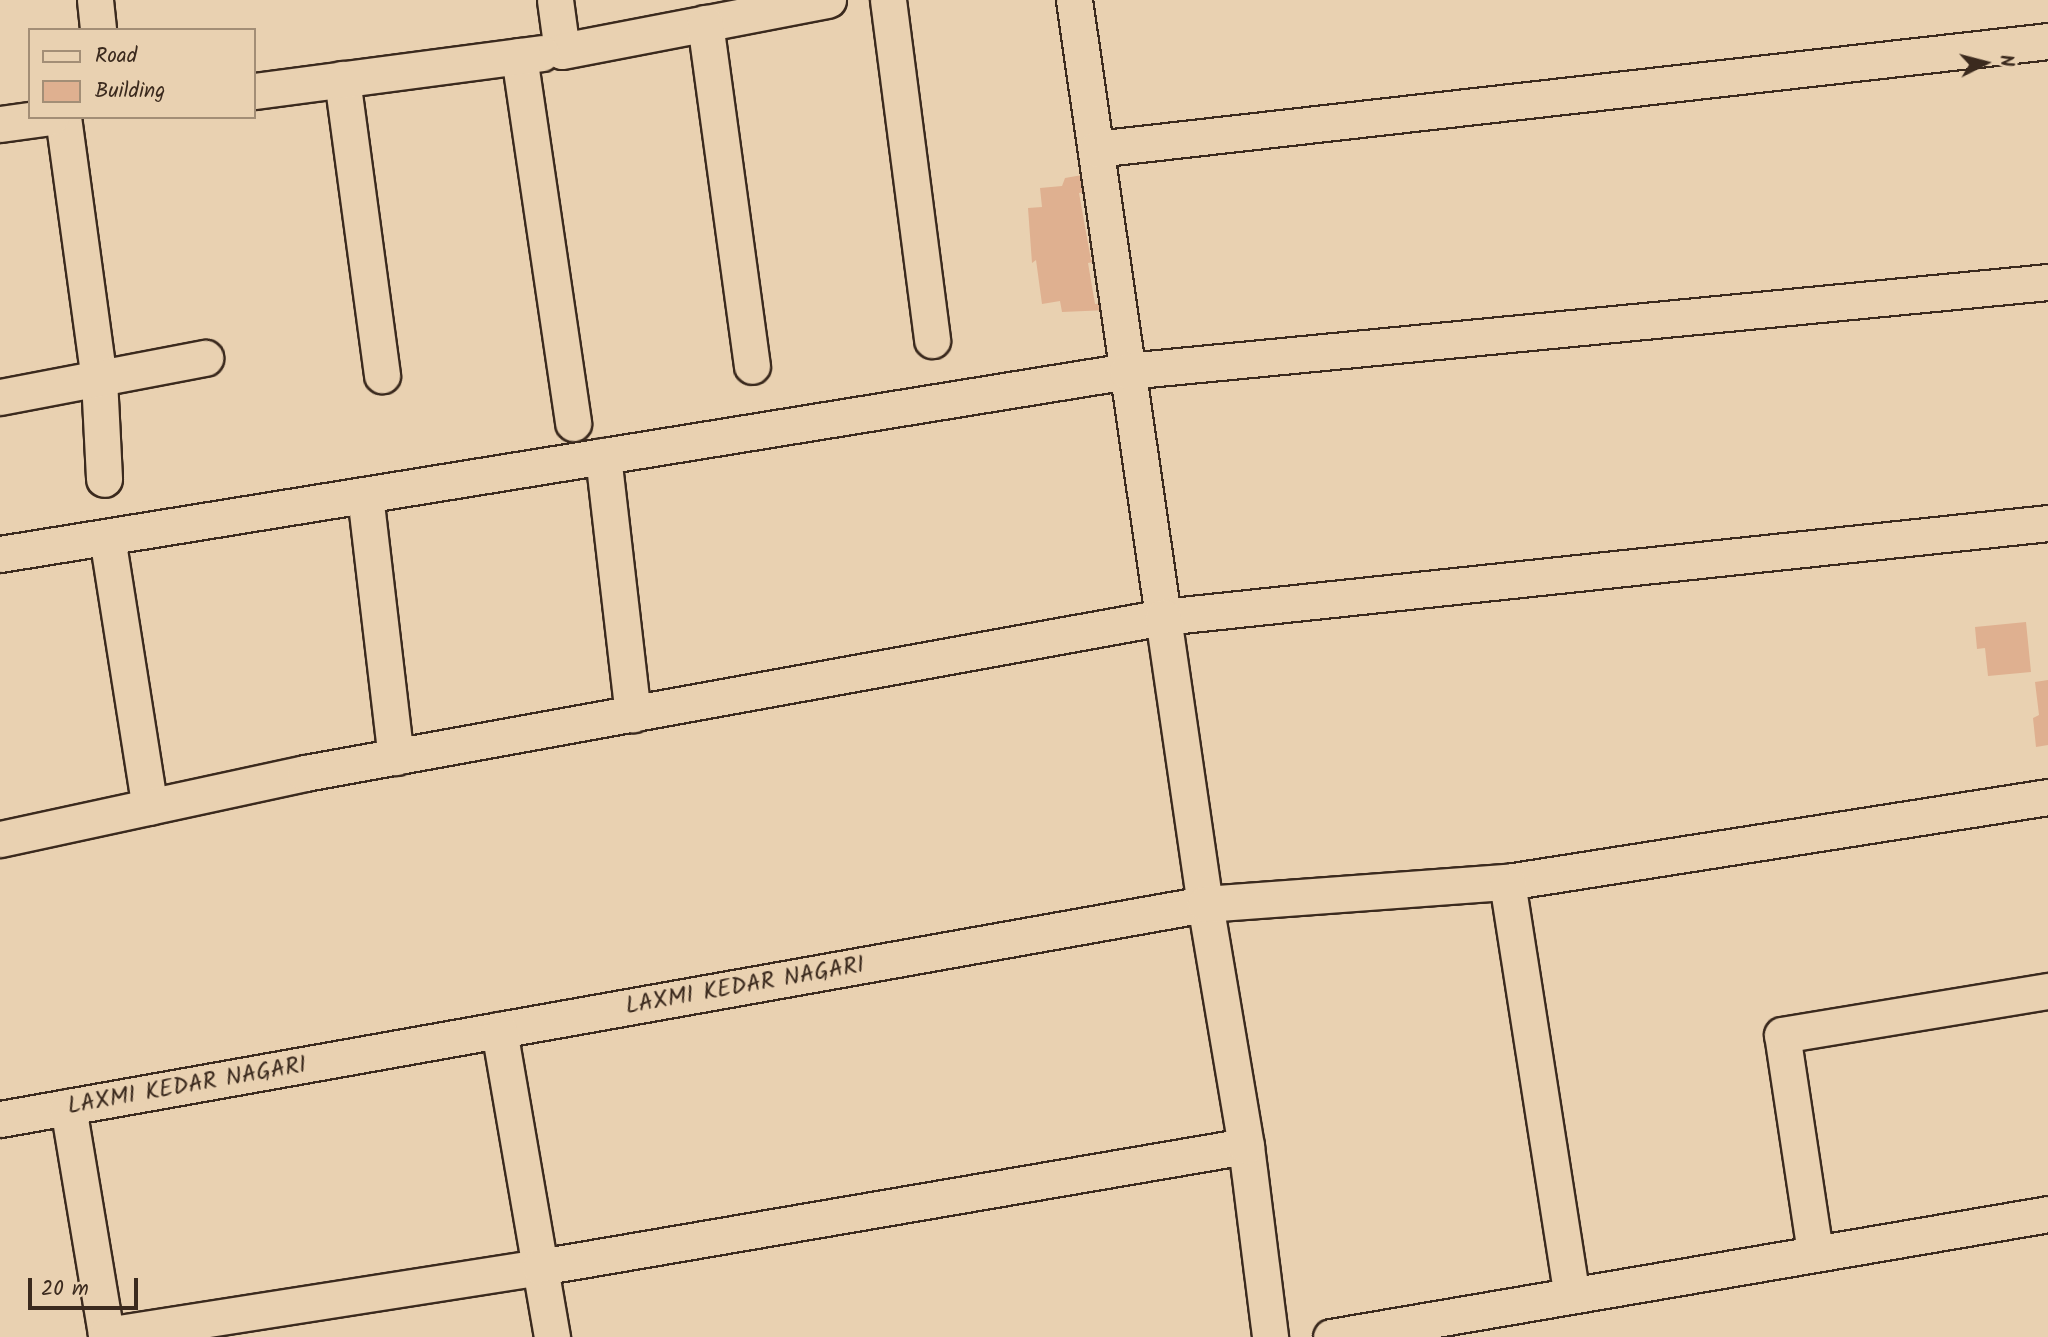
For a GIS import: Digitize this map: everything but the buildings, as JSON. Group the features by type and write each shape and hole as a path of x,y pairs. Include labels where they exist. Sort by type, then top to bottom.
{"street":[{"path":"95,0 98,28"},
{"path":"555,0 562,51"},
{"path":"256,91 562,51 828,0"},
{"path":"888,0 932,340"},
{"path":"1074,0 1205,904 1246,1146 1270,1337"},
{"path":"705,23 752,366"},
{"path":"1096,149 2048,41"},
{"path":"520,56 573,423"},
{"path":"342,79 382,375"},
{"path":"0,124 36,119"},
{"path":"62,119 99,379 104,479"},
{"path":"0,554 1127,371 2048,282"},
{"path":"0,397 205,358"},
{"path":"603,456 633,714"},
{"path":"365,495 396,757"},
{"path":"0,839 396,757 1163,617 2048,523"},
{"path":"107,537 150,807"},
{"name":"LAXMI KEDAR NAGARI","path":"0,1119 1205,904 1507,882 2048,797"},
{"path":"1507,882 1572,1295"},
{"path":"1815,1252 1782,1035 2048,990"},
{"path":"499,1030 552,1337"},
{"path":"68,1107 106,1335 540,1266 1246,1146"},
{"path":"1331,1337 2048,1214"}]}
